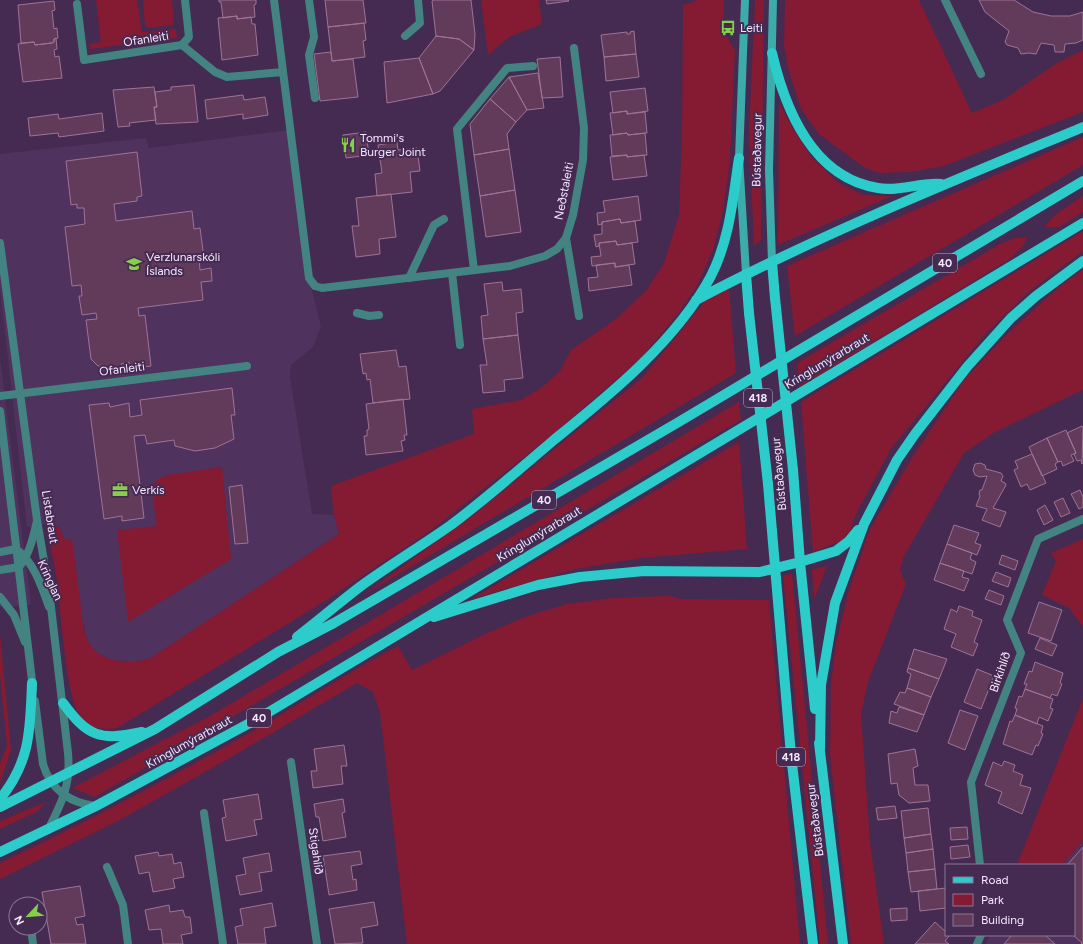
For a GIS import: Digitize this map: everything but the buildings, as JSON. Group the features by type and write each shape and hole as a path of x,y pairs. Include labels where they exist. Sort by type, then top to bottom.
{"main road":[{"name":"Bústaðavegur","path":"745,0 739,158 746,274 768,484 791,755 813,944"},
{"name":"Bústaðavegur","path":"773,0 769,170 772,262 793,470 800,562 843,944"},
{"path":"772,53 779,82 799,130 822,158 838,172 866,186 879,188 893,189 933,183 945,184"},
{"path":"694,301 746,274 945,184 1083,127"},
{"path":"278,652 361,586 451,524 592,410 658,347 694,301 711,275 726,235 739,158"},
{"name":"Kringlumýrarbraut","path":"0,807 156,729 278,652 334,623 670,427 1083,181"},
{"name":"Kringlumýrarbraut","path":"0,852 96,806 260,718 1083,223"},
{"path":"820,749 821,685 829,630 835,603 864,524 897,460 915,434 967,367 1011,318 1036,296 1083,261"},
{"path":"418,622 538,585 580,577 644,571 745,573 775,568 800,562 836,550 850,541 864,524"},
{"path":"0,799 15,778 26,755 29,738 32,683"},
{"path":"63,703 78,723 91,732 103,736 118,736 156,729"}],"street":[{"path":"182,45 188,37 185,0"},
{"path":"274,0 283,72"},
{"path":"309,0 314,37 309,55 314,98"},
{"path":"405,36 420,23 418,0"},
{"path":"945,0 980,74"},
{"name":"Ofanleiti","path":"77,4 84,60 182,45 215,72 227,77 283,72"},
{"name":"Neðstaleiti","path":"283,72 309,278 315,286 329,288 510,266 545,256 557,249 566,238 579,191 583,160 584,128 574,48"},
{"path":"474,270 458,129 507,68 533,66"},
{"path":"409,278 434,225 444,219"},
{"path":"566,238 579,316"},
{"name":"Listabraut","path":"0,243 37,520 52,613 70,772 64,795 48,830"},
{"path":"452,273 460,345"},
{"path":"357,313 369,316 379,315"},
{"name":"Ofanleiti","path":"0,396 247,366"},
{"path":"0,411 3,460 19,567 43,764 50,781 64,795 82,805 96,806"},
{"name":"Birkihlíð","path":"980,864 971,782 1021,653 1007,620 1038,539 1083,519"},
{"name":"Kringlan","path":"0,570 19,567 26,557 37,520"},
{"path":"0,552 16,549"},
{"name":"Kringlan","path":"16,549 26,557 35,572 52,613"},
{"path":"0,597 14,615 29,652"},
{"name":"Stigahlíð","path":"291,762 317,944"},
{"path":"204,813 223,944"},
{"path":"107,867 123,905 128,944"}],"shaded area":[{"name":"Verzlunarskóli Íslands","path":"290,130 309,278 321,327 313,347 291,365 290,377 312,514 334,515 339,534 149,659 132,662 111,660 96,652 90,645 86,636 65,539 59,527 47,524 27,527 0,288 0,154 146,138 149,148"},
{"path":"0,359 31,605 0,607"},
{"path":"1083,841 1083,944 986,944 990,936 1075,936 1075,864 1063,864"}],"green space":[{"path":"96,0 137,0 142,32 176,29 177,38 90,49 89,44 101,42"},
{"path":"145,0 172,0 174,23 172,25 148,28 145,26 143,2"},
{"path":"481,0 539,0 542,24 509,37 488,55"},
{"path":"696,0 724,0 723,30 735,51 730,160 723,212 713,250 697,286 677,315 641,358 550,437 430,531 322,603 117,728 99,728 86,723 77,710 68,677 58,587 47,524 59,527 65,539 72,539 83,622 86,636 90,645 96,652 112,660 140,661 149,659 339,534 334,515 331,486 474,434 472,409 521,400 541,388 560,371 571,350 616,319 646,291 664,263 679,215 682,134 683,5"},
{"path":"755,0 764,0 761,240 754,246 749,132"},
{"path":"785,0 919,0 972,113 1003,100 1057,63 1083,50 1083,112 944,166 911,172 880,173 865,168 819,134 801,109 789,71 784,46"},
{"path":"779,101 790,124 812,158 839,183 863,195 892,196 778,245"},
{"path":"1083,137 1083,165 795,336 787,266"},
{"path":"1083,196 1083,212 1059,227 1044,227 1056,214"},
{"path":"1083,231 1083,251 1030,291 987,332 891,449 857,512 850,531 841,541 813,552 801,402"},
{"path":"1028,237 1023,246 1010,259 799,387 797,363 1002,243 1015,238"},
{"path":"1083,269 1083,390 995,432 964,453 904,556 900,570 906,584 868,682 861,714 870,842 884,944 851,944 830,755 831,685 836,643 849,590 870,529 913,456 964,380 1004,337 1059,287"},
{"path":"729,289 736,373 362,596 477,512 643,377 705,301"},
{"path":"739,402 741,420 95,797 72,788 210,716"},
{"path":"739,442 747,549 642,558 576,569 471,599"},
{"path":"222,467 231,559 128,622 117,530 157,526 152,487 158,479 168,475"},
{"path":"1083,539 1083,627 1069,608 1042,595 1056,561 1051,553"},
{"path":"827,566 814,600 812,570"},
{"path":"792,574 828,944 820,944 783,575"},
{"path":"669,596 682,599 769,600 800,944 407,944 380,712 373,692 357,683 228,759 118,821 0,879 0,863 93,818 184,769 263,725 398,646 412,670 485,634 528,616 567,604 613,598"},
{"path":"0,634 11,750 0,783 0,763 7,746 0,675"},
{"path":"1083,698 1083,841 1063,864 1017,864"},
{"path":"46,802 38,811 0,829 0,821"}],"place":[{"name":"Leiti","path":"728,28"},
{"name":"Tommi's Burger Joint","path":"348,145"},
{"name":"Verzlunarskóli Íslands","path":"134,264"},
{"name":"Verkís","path":"120,490"}]}
